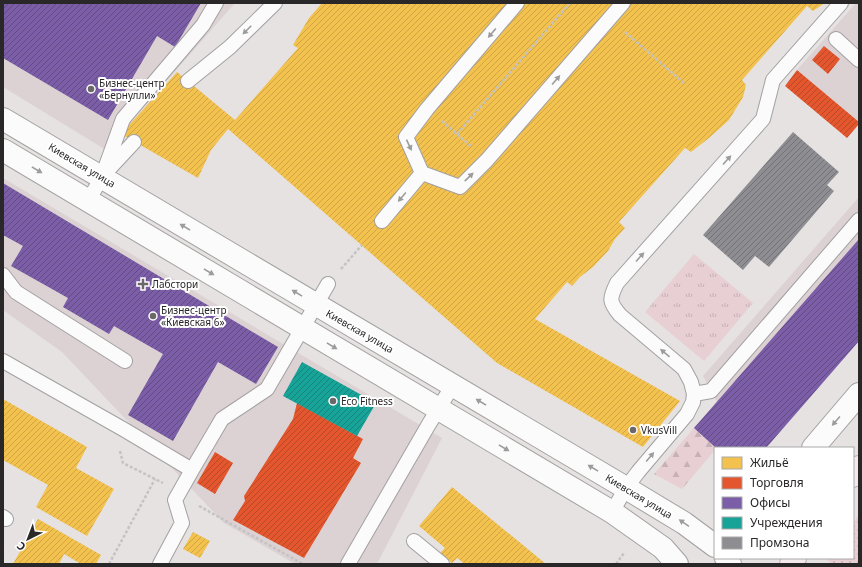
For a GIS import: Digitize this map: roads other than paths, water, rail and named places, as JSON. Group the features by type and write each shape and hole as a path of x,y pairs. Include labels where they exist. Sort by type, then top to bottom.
{"street":[{"name":"Киевская улица","path":"3,119 626,488 684,523 714,545"},
{"path":"3,150 612,512 663,548 677,564"},
{"path":"814,447 859,394"}],"lane":[{"path":"88,201 102,177 124,119 203,24 216,3"},
{"path":"188,81 230,47 275,3"},
{"path":"517,3 427,108 406,137 422,173 460,186 487,160 623,3"},
{"path":"612,512 626,488 638,472 687,414 693,402 694,394 691,382 684,369 620,315 612,305 611,294 617,283 763,119 772,80 841,3"},
{"path":"836,40 859,60"},
{"path":"102,177 134,142"},
{"path":"382,221 422,173"},
{"path":"694,394 711,391 859,220"},
{"path":"3,275 16,292 126,361"},
{"path":"160,564 182,523 175,500 222,419 267,389 328,284"},
{"path":"3,361 192,470"},
{"path":"348,564 438,408 453,385"},
{"path":"414,541 442,564"}],"place":[{"name":"Бизнес-центр «Бернулли»","path":"91,89"},
{"name":"Лабстори","path":"143,284"},
{"name":"Бизнес-центр «Киевская 6»","path":"153,316"},
{"name":"Eco Fitness","path":"333,401"},
{"name":"VkusVill","path":"633,430"}]}
